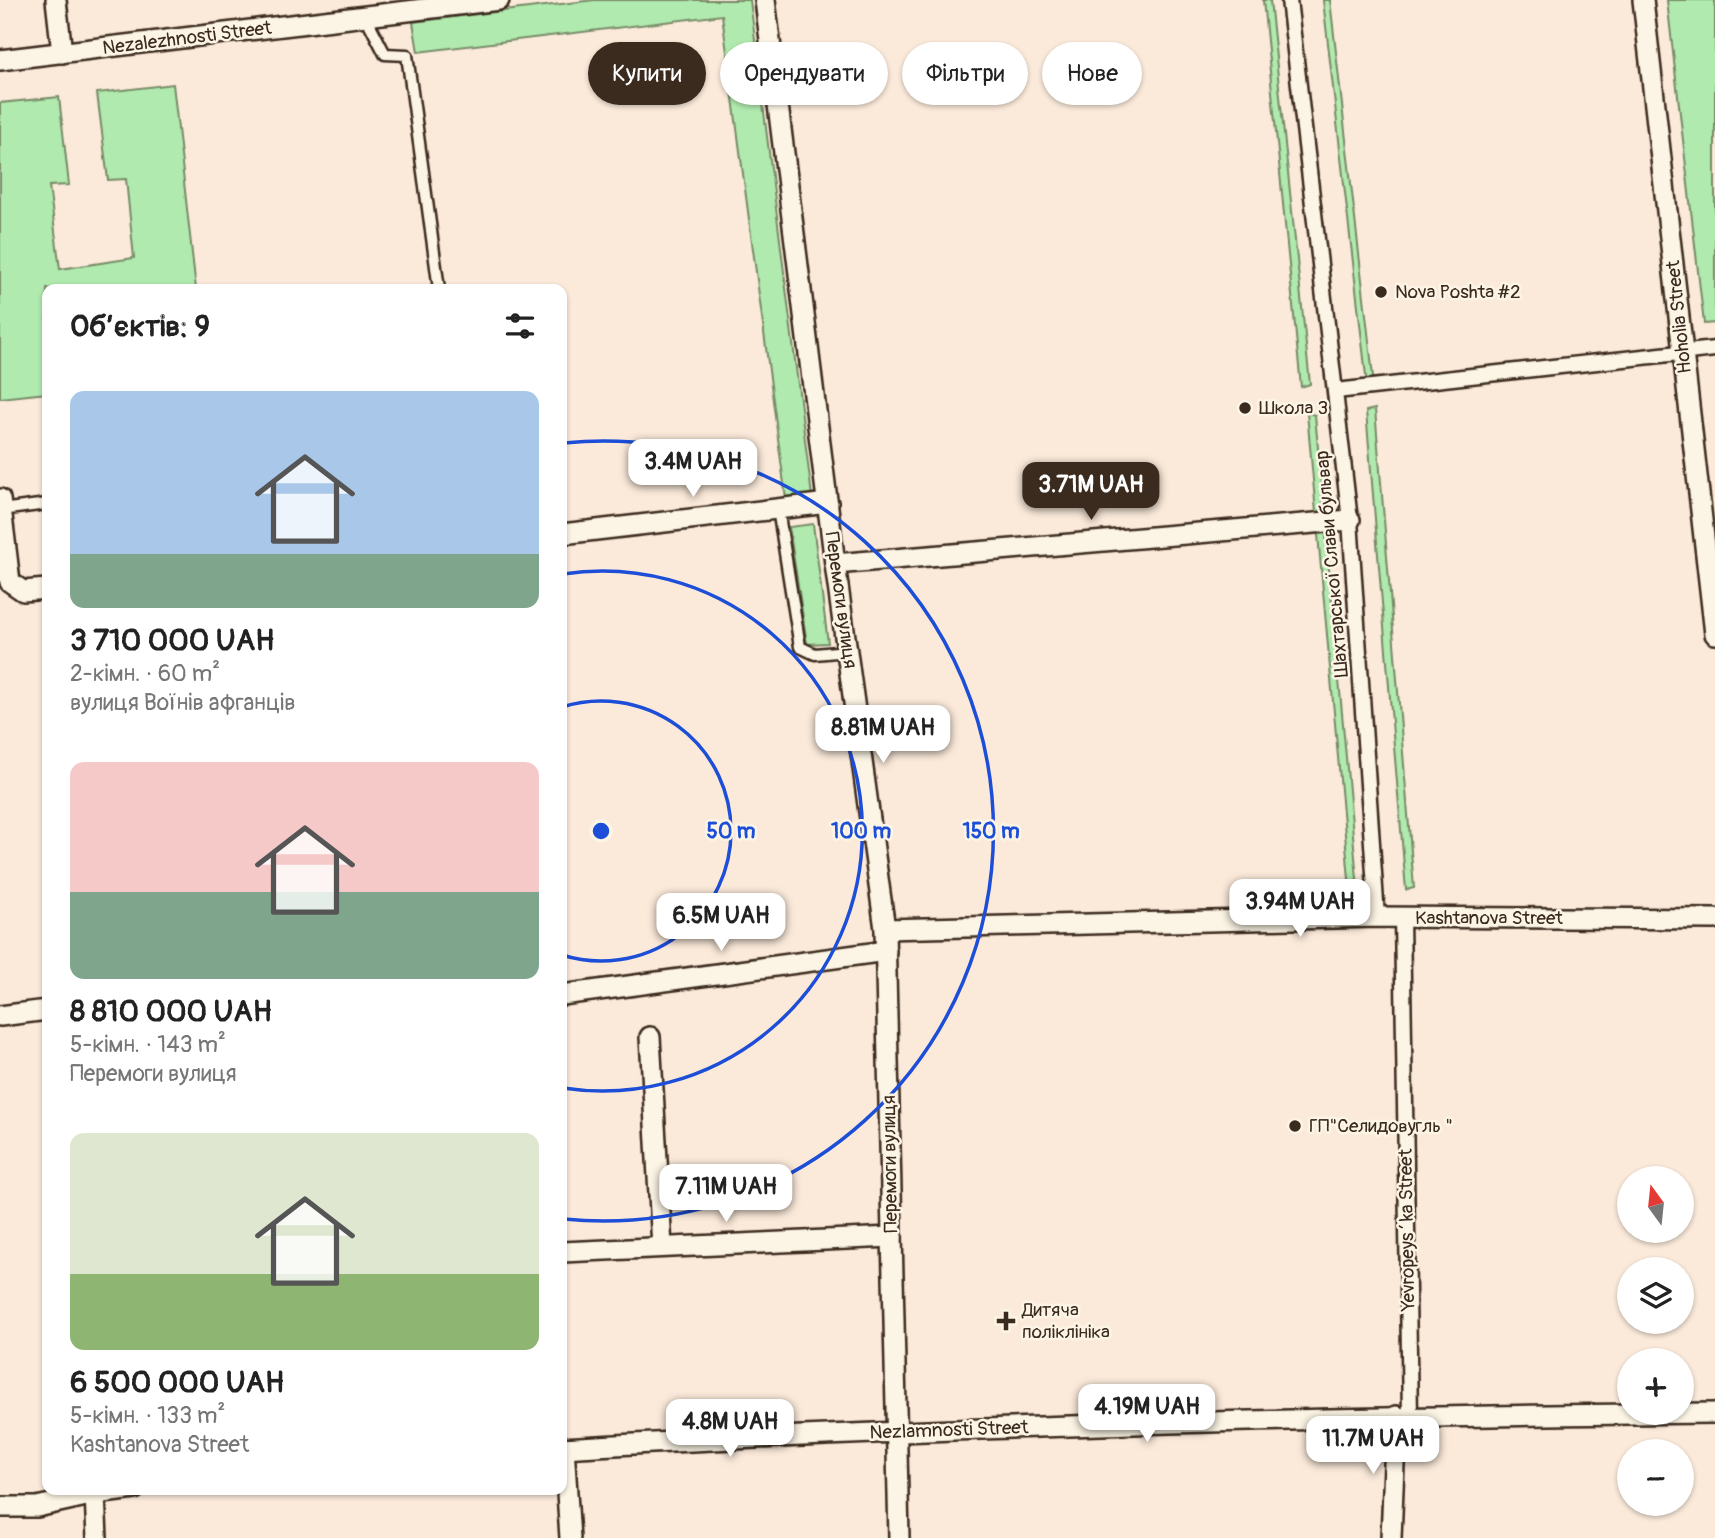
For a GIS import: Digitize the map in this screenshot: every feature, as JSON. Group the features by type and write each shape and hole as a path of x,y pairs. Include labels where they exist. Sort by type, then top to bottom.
{"street":[{"path":"56,0 62,53"},
{"name":"Nezalezhnosti Street","path":"0,60 499,0"},
{"name":"Перемоги вулиця","path":"765,0 835,564 885,929 899,1538"},
{"name":"Шахтарської Слави бульвар","path":"1290,0 1350,520 1377,918"},
{"name":"Hoholia Street","path":"1643,0 1715,634"},
{"path":"1336,391 1715,349"},
{"path":"567,533 828,503"},
{"path":"1,504 10,582 23,591 42,589"},
{"path":"835,564 1350,520"},
{"name":"Kashtanova Street","path":"885,929 1402,917 1715,919"},
{"name":"Yevropeysʹka Street","path":"1391,1538 1403,1416 1402,917"},
{"path":"567,994 886,951"},
{"path":"0,1016 42,1011"},
{"path":"650,1037 662,1247"},
{"path":"567,1252 892,1237"},
{"name":"Nezlamnosti Street","path":"567,1448 896,1431 1403,1416 1715,1413"},
{"path":"0,1507 37,1507 91,1495"},
{"path":"95,1495 97,1538"},
{"path":"567,1495 570,1538"}],"lane":[{"path":"366,18 385,54 407,55 438,284"},
{"path":"1,504 42,504"},
{"path":"778,509 800,647 815,654 847,652"}],"green space":[{"path":"594,0 750,0 755,42 726,42 722,15 418,52 413,22"},
{"path":"1263,0 1270,0 1310,384 1301,387"},
{"path":"1323,0 1330,0 1374,385 1367,385"},
{"path":"1667,0 1715,0 1715,323 1704,324"},
{"path":"173,84 195,284 42,284 42,394 0,398 0,103 59,97 69,185 49,186 60,269 134,258 126,179 108,180 97,93"},
{"path":"734,105 763,105 812,496 786,499"},
{"path":"1375,409 1414,888 1406,890 1366,411"},
{"path":"1307,413 1315,415 1358,890 1350,890"},
{"path":"813,524 828,643 807,644 789,527"}],"place":[{"name":"Nova Poshta #2","path":"1381,292"},
{"name":"Школа 3","path":"1245,408"},
{"name":"ГП\"Селидовугль \"","path":"1295,1126"},
{"name":"Дитяча поліклініка","path":"1006,1321"}]}
